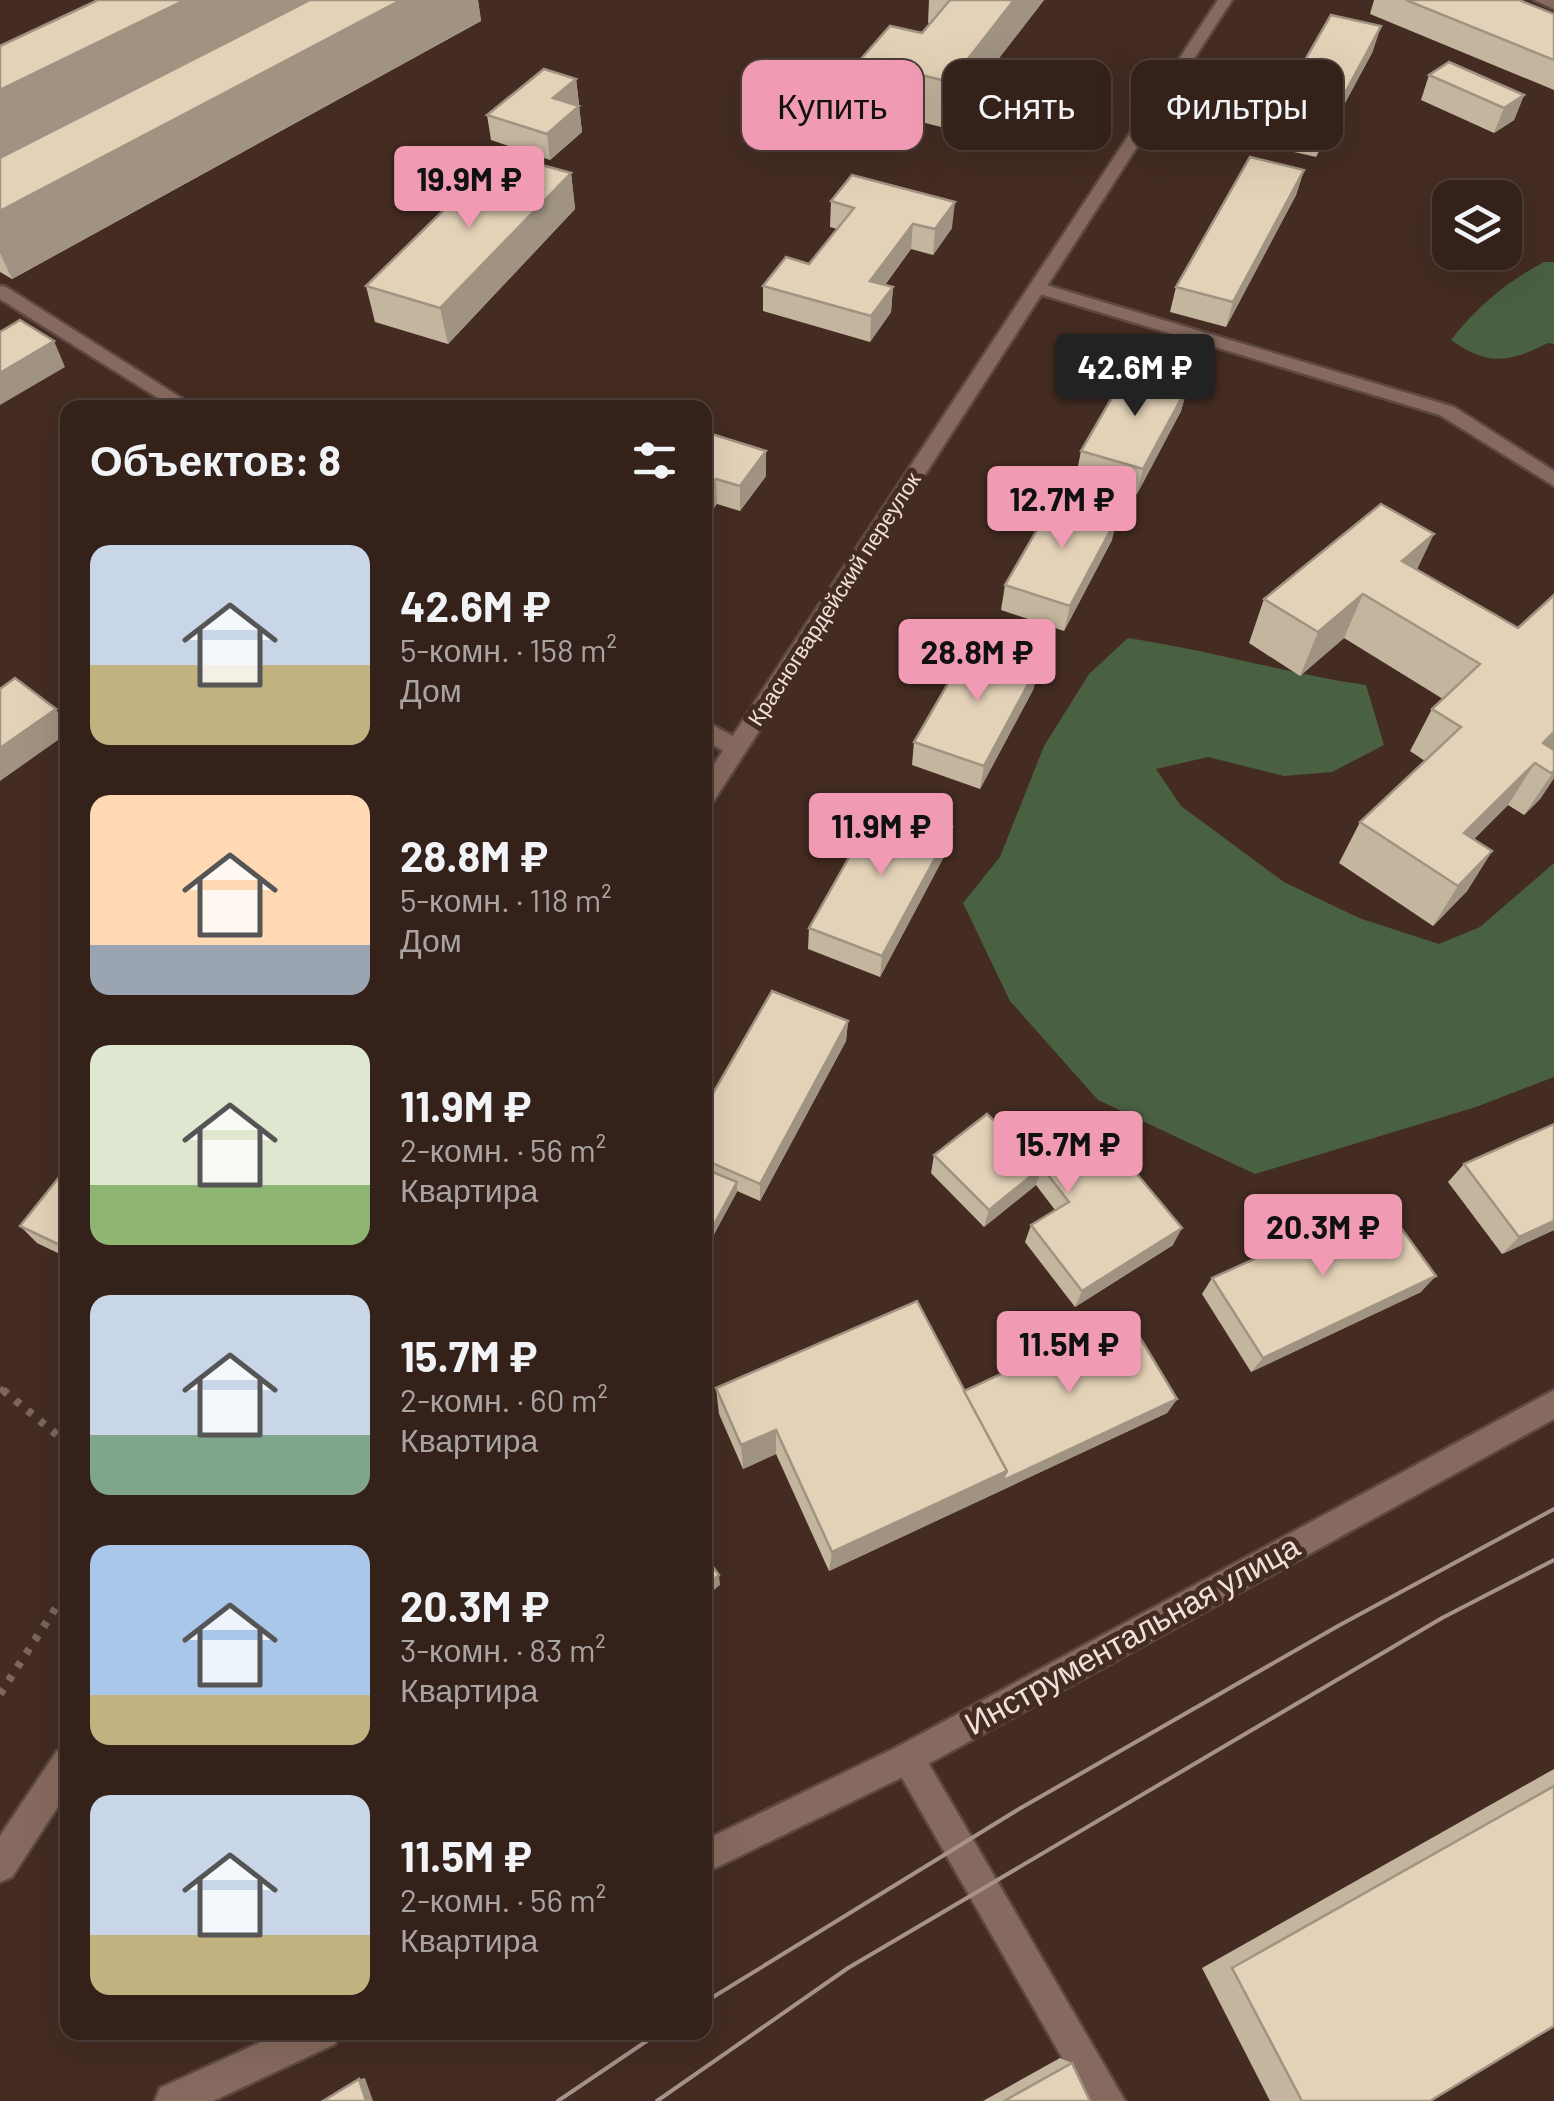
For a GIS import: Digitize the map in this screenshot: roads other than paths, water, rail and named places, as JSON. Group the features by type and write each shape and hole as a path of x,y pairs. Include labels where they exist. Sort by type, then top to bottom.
{"main road":[{"name":"Красногвардейский переулок","path":"712,785 1225,0"},
{"path":"1541,0 1554,5"},
{"path":"1038,288 1447,412 1554,480"},
{"path":"0,290 175,400"},
{"path":"712,733 736,748"},
{"name":"Инструментальная улица","path":"712,1854 908,1758 1554,1404"},
{"path":"908,1758 1107,2101"},
{"path":"0,1865 60,1774"},
{"path":"174,2101 306,2040"}],"tram line":[{"path":"712,1998 1019,1809 1338,1626 1554,1509"},
{"path":"657,2101 848,1968 1442,1618 1554,1560"},
{"path":"558,2101 648,2040"}]}
